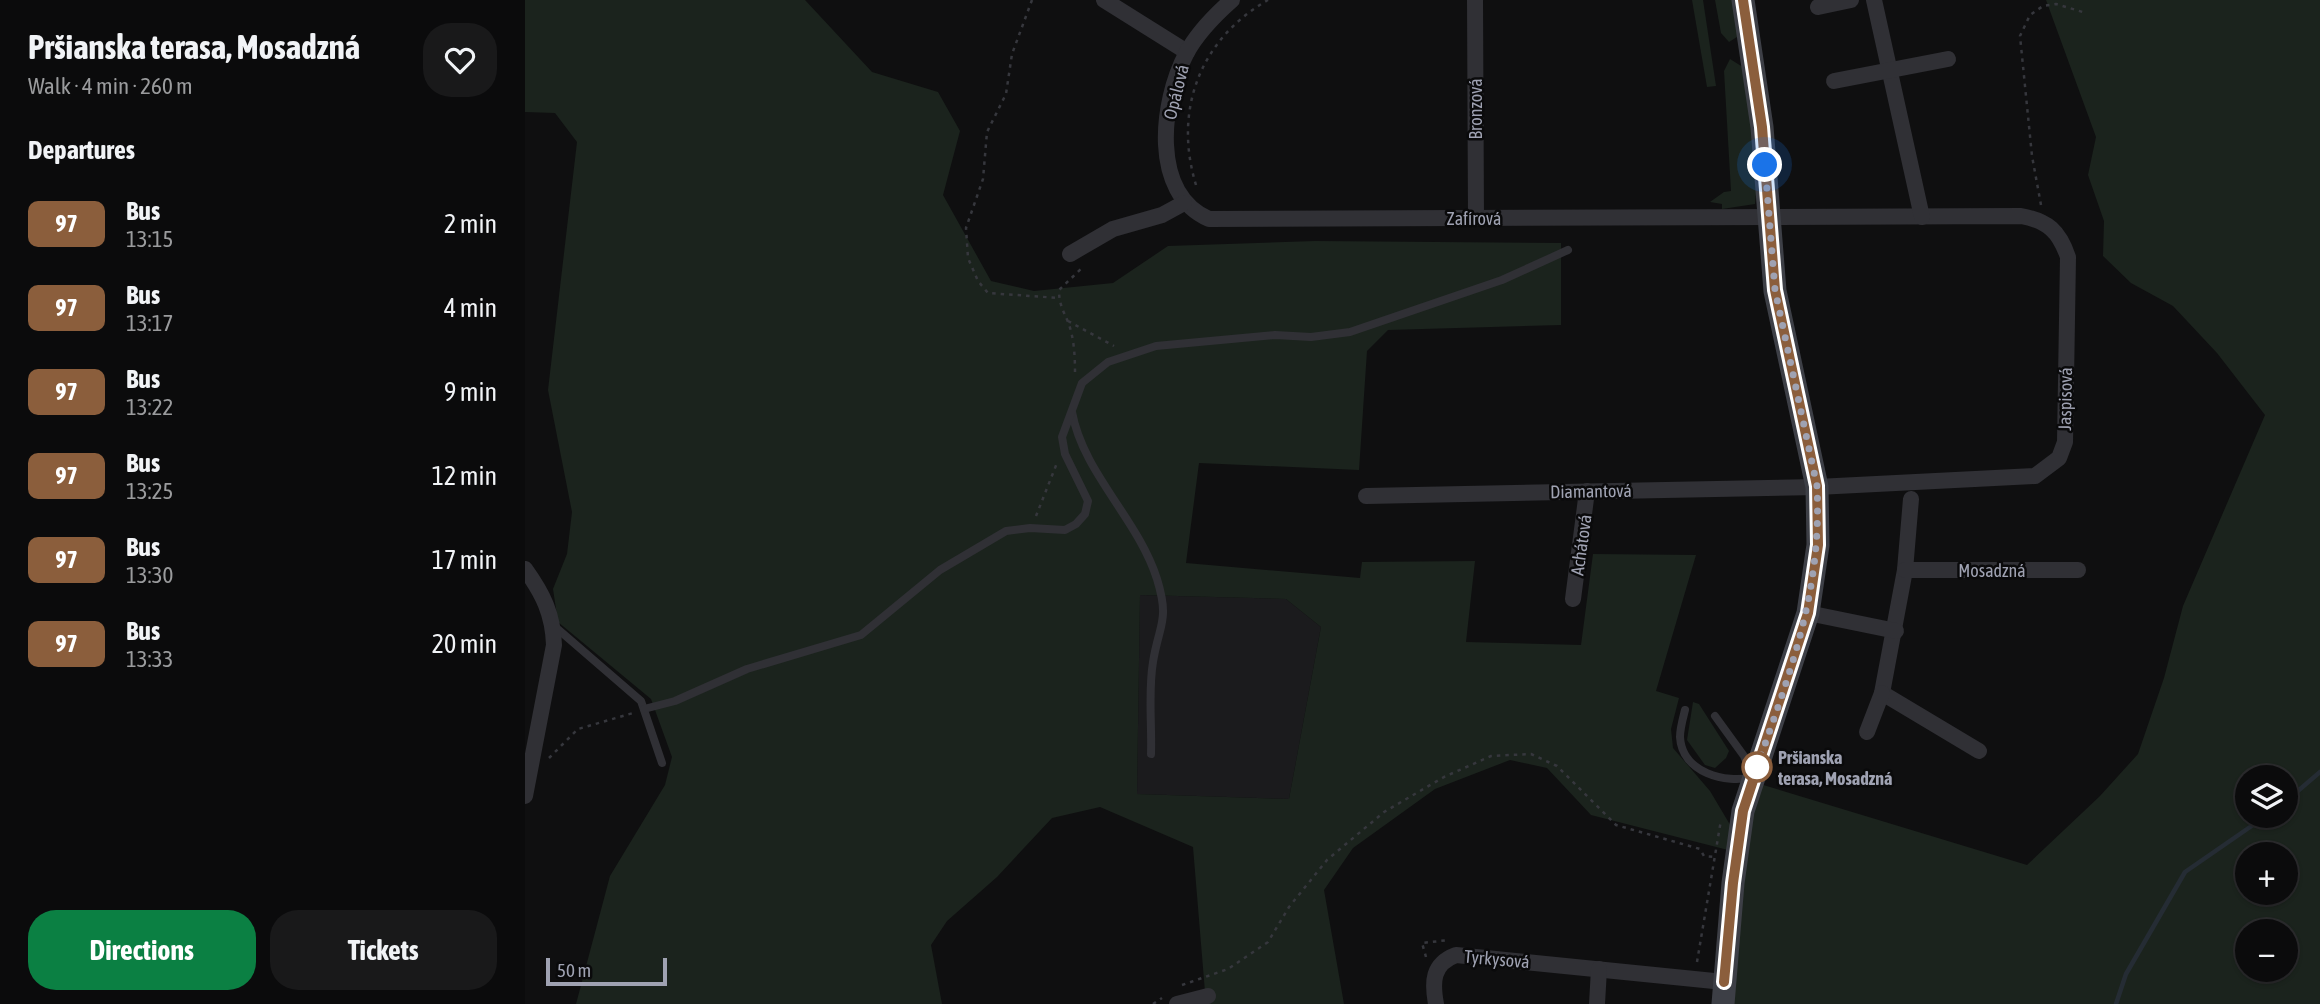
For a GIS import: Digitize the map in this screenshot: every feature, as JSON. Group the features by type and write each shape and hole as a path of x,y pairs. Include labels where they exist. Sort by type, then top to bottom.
{"street":[{"name":"Opálová","path":"1104,0 1187,52"},
{"name":"Opálová","path":"1191,199 1172,181 1167,132 1175,82 1187,52 1209,22 1233,0"},
{"name":"Bronzová","path":"1475,0 1476,218"},
{"path":"1724,993 1737,843 1753,777 1808,613 1818,545 1817,486 1775,290 1762,127 1743,0"},
{"path":"1818,7 1851,0"},
{"path":"1874,0 1922,217"},
{"path":"1835,81 1948,59"},
{"name":"Zafírová","path":"1191,199 1197,214 1221,221 1769,217"},
{"path":"1070,254 1113,229 1162,215 1191,199"},
{"path":"1769,217 2021,216 2039,219"},
{"name":"Jaspisová","path":"1817,486 2022,478 2047,469 2059,458 2065,442 2068,257 2062,239 2052,227 2039,219"},
{"name":"Diamantová","path":"1366,496 1817,486"},
{"name":"Achátová","path":"1573,599 1587,491"},
{"path":"1867,732 1882,693 1896,631 1911,499"},
{"path":"525,569 544,596 553,625 554,645 525,796"},
{"name":"Mosadzná","path":"1905,570 2078,570"},
{"path":"1808,613 1896,631"},
{"path":"1882,693 1979,751"},
{"name":"Tyrkysová","path":"1436,972 1448,958 1465,954 1599,969 1724,993"},
{"path":"1597,1004 1599,969"},
{"path":"1436,972 1433,980 1436,1004"},
{"path":"1173,996 1208,996"}],"lane":[{"path":"645,709 675,701 747,669 861,635 940,570 1006,531 1030,528 1065,530 1076,524 1085,514 1088,501 1065,454 1062,437 1082,383 1093,372 1129,353 1156,346 1275,335 1311,337 1350,332 1502,280 1568,250"},
{"path":"1072,412 1076,433 1143,546 1162,596 1164,621 1152,663 1151,754"},
{"path":"553,625 641,701 661,763"},
{"path":"1685,710 1680,735 1686,754 1694,764 1718,779 1735,781 1753,777 1744,756 1715,716"}],"path":[{"path":"1032,0 1012,54 1006,94 988,132 983,179 966,228 967,248 978,281 988,293 1059,298"},
{"path":"1191,199 1187,134 1193,93 1207,60 1223,34 1238,19 1268,0"},
{"path":"2041,0 2043,6"},
{"path":"2039,219 2041,191 2032,156 2020,36 2030,15 2043,6 2056,4 2086,13"},
{"path":"1075,396 1074,351 1068,321 1060,309 1059,298 1063,284 1089,261"},
{"path":"1068,321 1129,353"},
{"path":"1030,528 1055,470 1062,437"},
{"path":"547,762 554,751 578,729 645,709"},
{"path":"1153,1004 1173,996 1187,982 1228,969 1268,942 1289,908 1327,860 1384,813 1444,777 1491,757 1531,754 1557,766 1616,825 1700,849 1704,856 1715,857"},
{"path":"1693,966 1699,960 1720,822"},
{"path":"1436,972 1423,952 1422,943 1453,941"}],"shaded area":[{"path":"525,0 805,0 872,72 938,92 960,131 943,195 991,281 1034,291 1113,283 1168,246 1315,241 1561,243 1561,325 1388,330 1367,351 1359,470 1199,463 1186,563 1360,578 1362,562 1475,561 1466,642 1581,645 1593,554 1696,555 1656,691 1679,698 1671,729 1673,748 1710,791 1732,828 1728,850 1591,815 1547,768 1510,760 1435,789 1353,848 1324,890 1344,1004 1206,1004 1193,847 1100,807 1052,818 997,877 947,921 931,945 942,1004 576,1004 610,876 665,785 672,757 651,699 558,622 553,589 567,554 572,512 548,390 577,142 555,113 525,112","holes":["1140,595 1286,599 1321,627 1289,799 1137,794"]},
{"path":"1692,0 1703,0 1716,86 1707,87"},
{"path":"1715,0 1737,0 1737,37 1729,42 1721,33"},
{"path":"2046,0 2320,0 2320,1004 1731,1004 1749,828 1760,784 2027,865 2100,796 2138,754 2164,678 2183,606 2265,415 2217,353 2173,306 2131,283 2103,256 2104,221 2088,175 2096,137"},
{"path":"1730,59 1746,69 1757,182 1755,204 1722,209 1722,204 1710,202 1724,192 1731,191 1724,71"},
{"path":"1140,595 1286,599 1321,627 1289,799 1137,794"},
{"path":"1693,702 1699,704 1729,751 1726,758 1715,768 1705,765 1687,740"}],"waterway":[{"path":"2298,791 2320,772"},
{"path":"2116,1004 2126,974 2185,872 2249,828"}],"bus line":[{"name":"97","path":"1724,982 1737,843 1743,811 1808,613 1815,576 1819,515 1811,453 1775,290 1762,127 1743,0"}],"place":[{"name":"Pršianska terasa, Mosadzná","path":"1757,767"}],"route":[{"path":"1757,767 1808,613 1815,576 1819,515 1811,453 1775,290 1765,165"}]}
